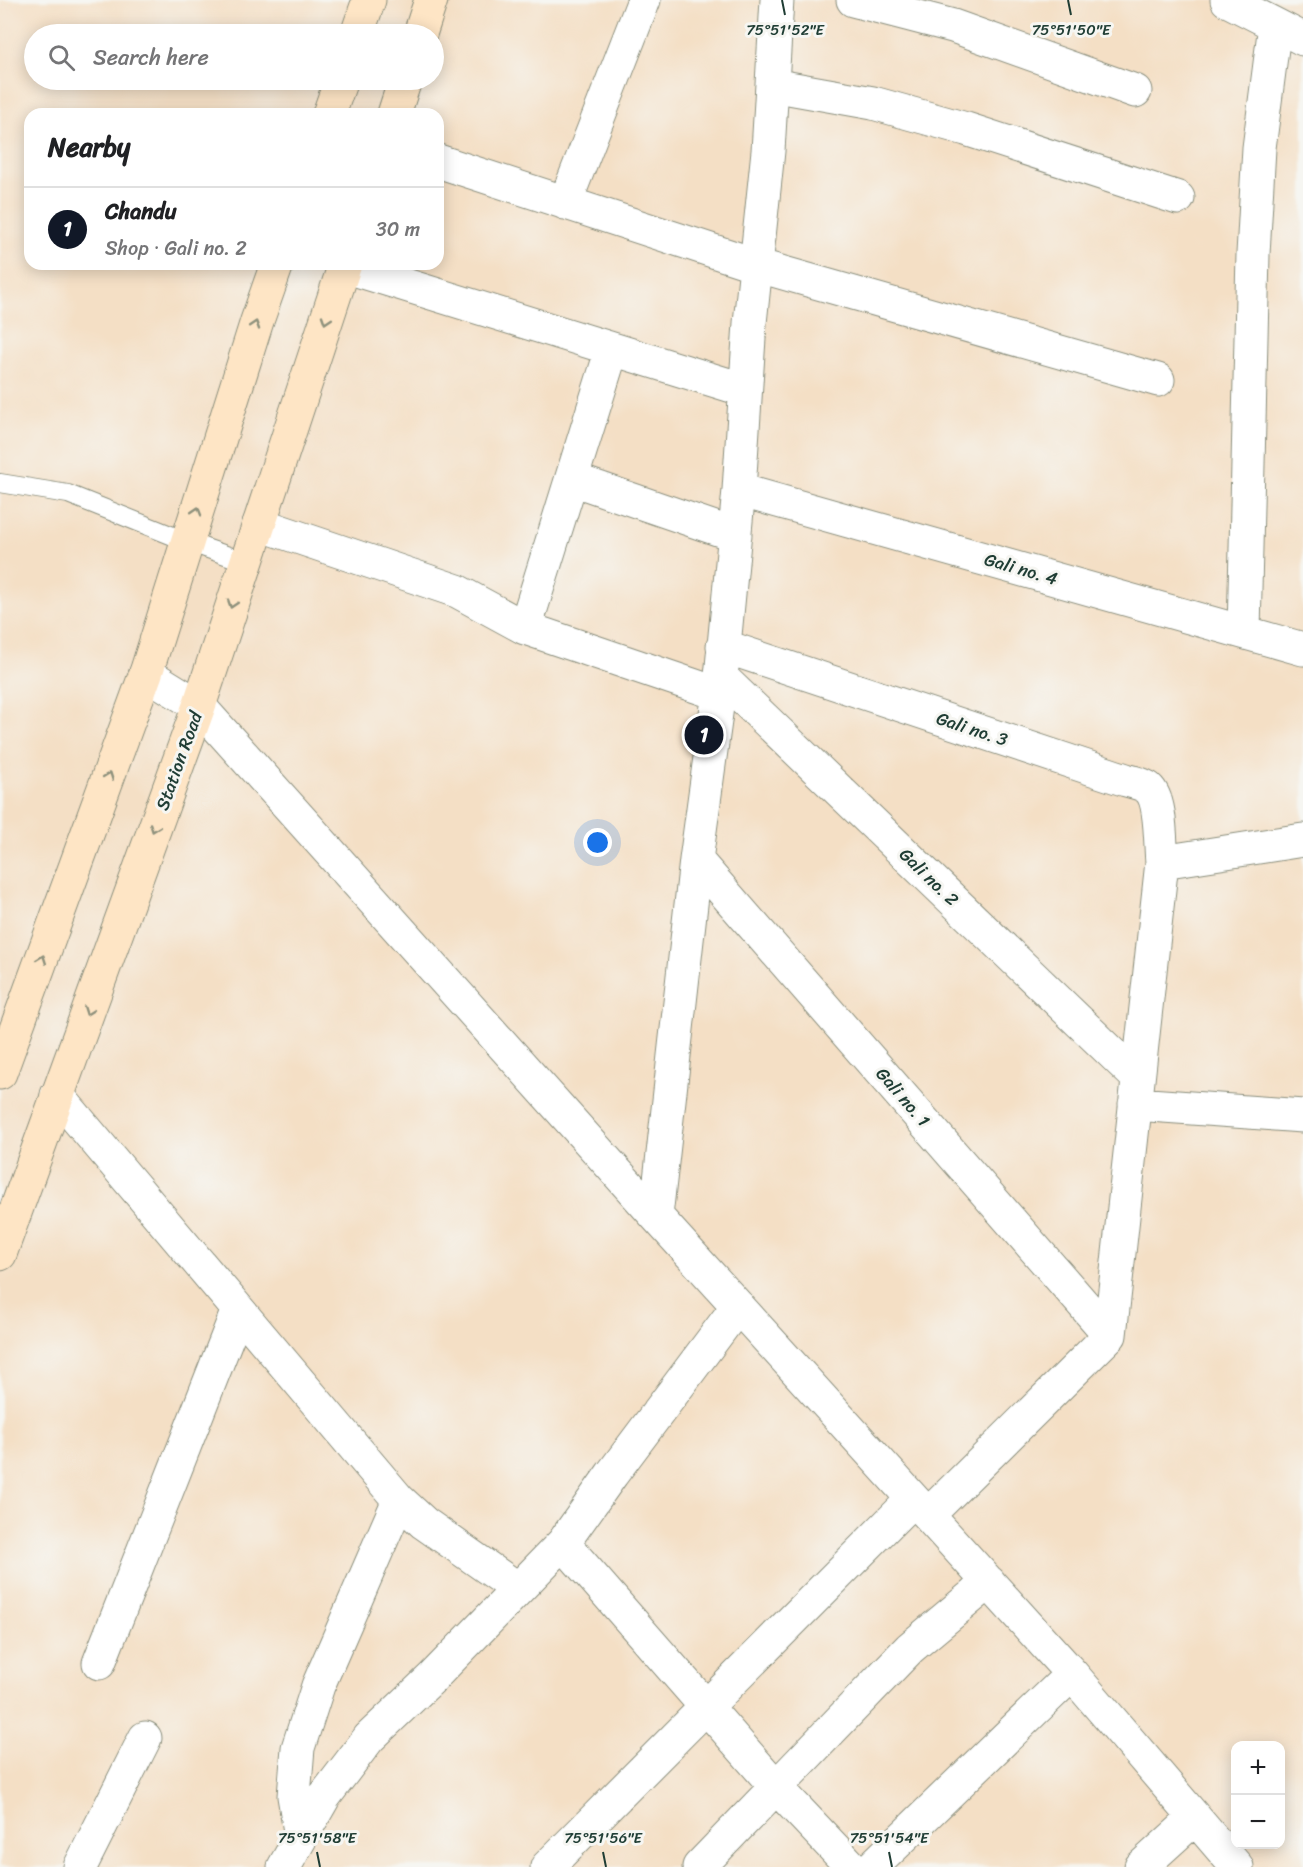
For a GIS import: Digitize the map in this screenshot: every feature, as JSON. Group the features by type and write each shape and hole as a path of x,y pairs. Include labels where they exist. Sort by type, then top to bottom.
{"street":[{"path":"361,24 369,0"},
{"path":"423,24 431,0"},
{"path":"566,203 644,0"},
{"path":"656,1216 696,860 721,672 735,535 745,390 768,151 777,0"},
{"path":"853,0 953,26 1135,91"},
{"path":"1227,0 1289,32 1259,148 1253,254 1244,632"},
{"path":"772,85 873,103 966,129 1178,198"},
{"path":"331,108 337,90"},
{"path":"396,108 402,90"},
{"path":"444,163 756,265 1158,380"},
{"path":"0,1073 146,673 256,321 275,270"},
{"name":"Station Road","path":"0,1254 199,706 342,270"},
{"path":"360,270 745,390"},
{"path":"525,628 612,348"},
{"path":"572,479 735,535"},
{"name":"Gali no. 4","path":"739,490 1303,649"},
{"path":"260,524 457,591 525,628 721,672"},
{"name":"Gali no. 3","path":"721,672 1148,788 1155,798 1159,816 1162,861"},
{"name":"Gali no. 2","path":"721,672 1137,1091"},
{"path":"146,673 199,706 656,1216 1072,1674 1237,1867"},
{"path":"547,1867 706,1706 920,1507 1110,1335 1162,861 1303,840"},
{"name":"Gali no. 1","path":"696,860 1110,1335"},
{"path":"1137,1091 1303,1116"},
{"path":"57,1095 399,1500 424,1523 518,1589"},
{"path":"284,1867 324,1797 369,1738 432,1678 563,1543 738,1306"},
{"path":"99,1663 238,1310"},
{"path":"301,1837 294,1796 298,1749 318,1686 399,1500"},
{"path":"563,1543 777,1788 852,1867"},
{"path":"699,1867 910,1648 989,1582"},
{"path":"872,1867 1072,1674"},
{"path":"80,1867 145,1738"},
{"path":"1142,1867 1195,1818"}],"lane":[{"path":"0,483 68,494 188,542 246,562"}],"place":[{"name":"Chandu","path":"704,735"}]}
